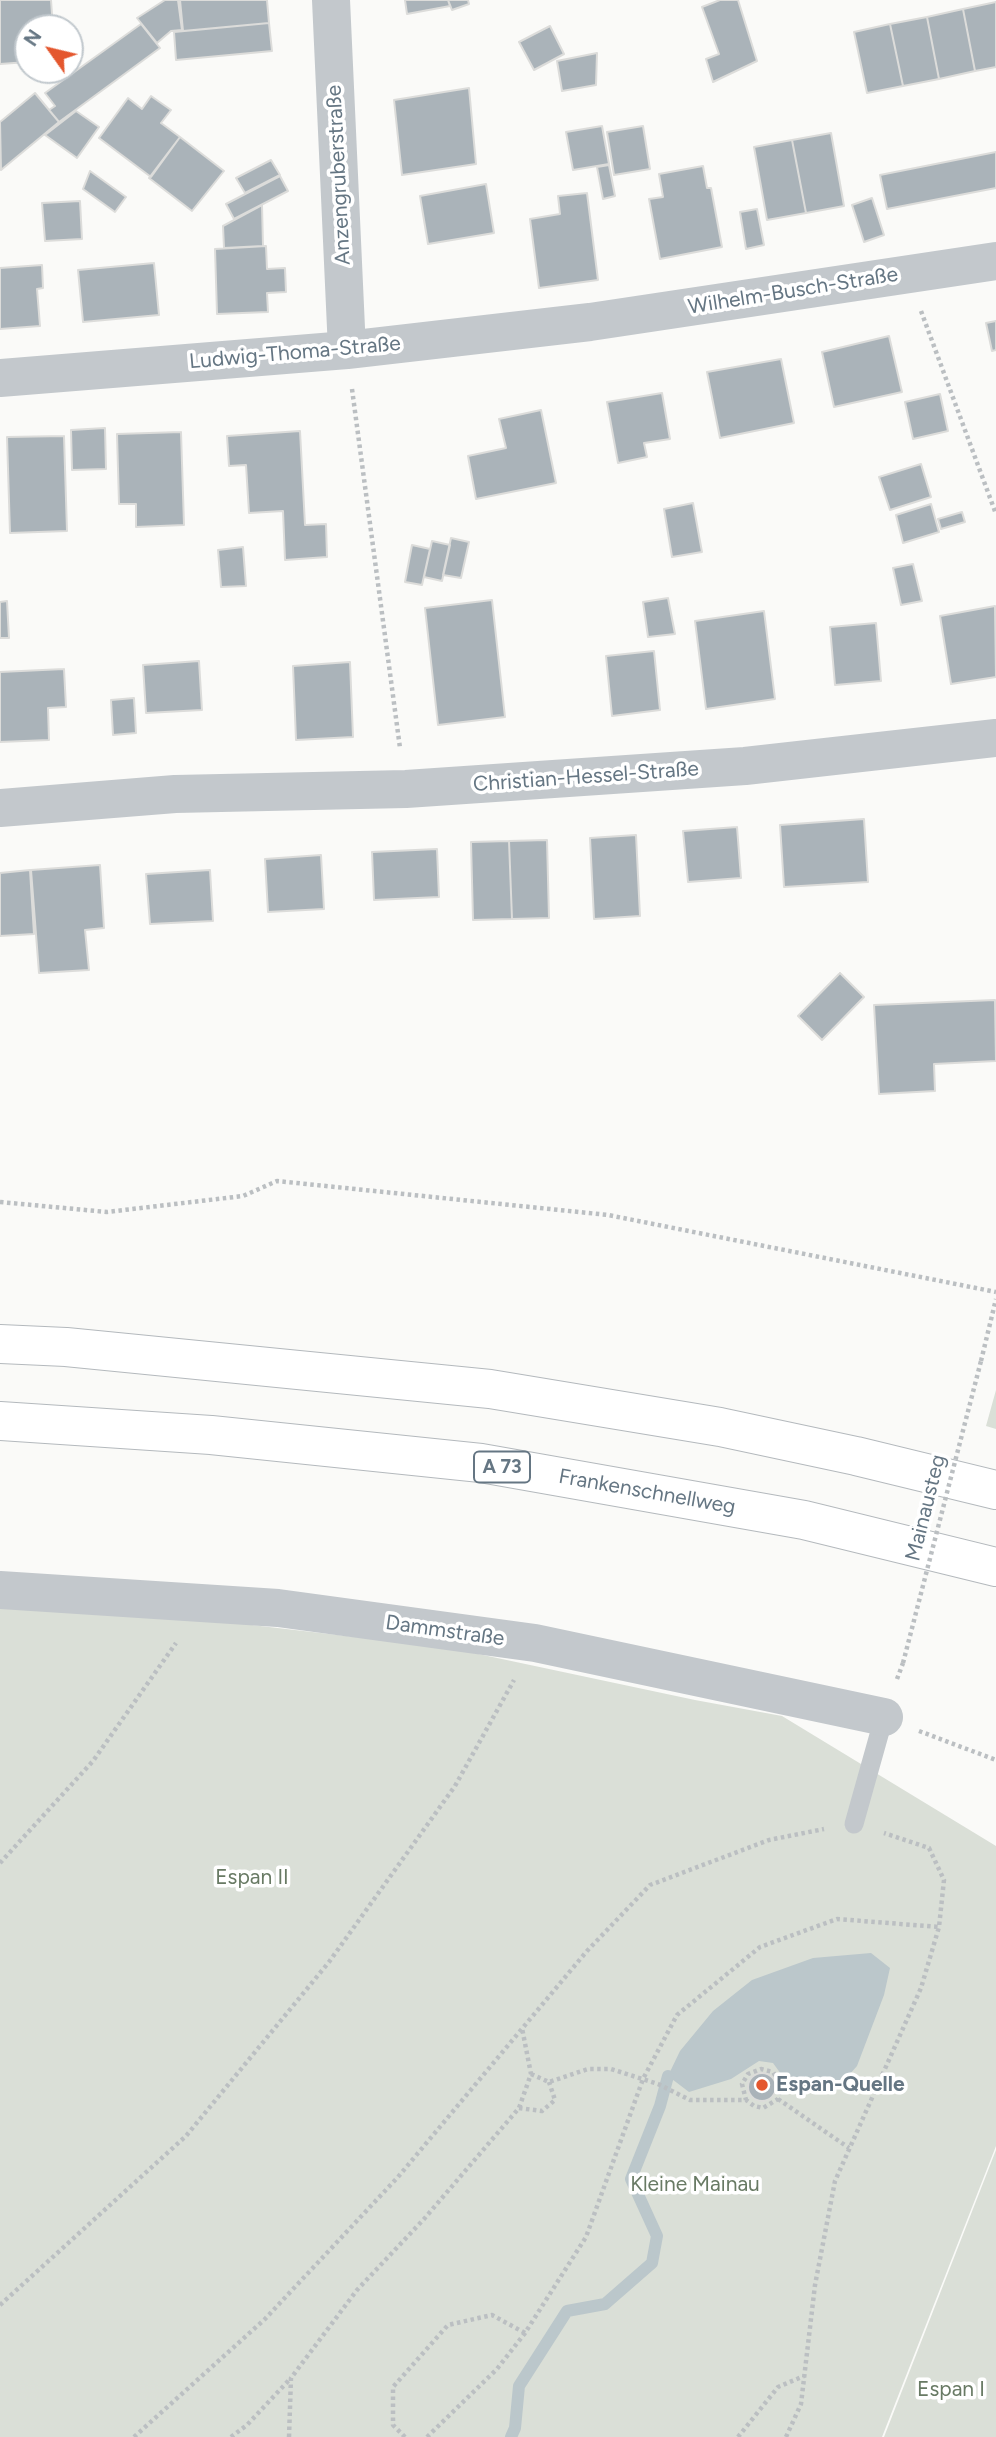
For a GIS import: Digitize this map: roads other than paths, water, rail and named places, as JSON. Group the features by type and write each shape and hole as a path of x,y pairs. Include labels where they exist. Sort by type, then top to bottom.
{"highway":[{"path":"0,1344 66,1347 490,1389 720,1427 996,1490"},
{"name":"Frankenschnellweg","path":"0,1421 211,1435 481,1463 804,1520 996,1567"}],"street":[{"name":"Anzengruberstraße","path":"331,0 347,350"},
{"name":"Wilhelm-Busch-Straße","path":"590,321 996,261"},
{"name":"Ludwig-Thoma-Straße","path":"0,378 347,350 590,321"},
{"name":"Christian-Hessel-Straße","path":"0,808 175,794 406,789 745,766 996,738"},
{"name":"Dammstraße","path":"0,1590 278,1608 535,1643 884,1717"}],"lane":[{"path":"854,1824 884,1717"}],"waterway":[{"path":"511,2437 515,2428 519,2386 567,2311 605,2304 652,2263 657,2236 631,2179 660,2106 668,2076"}],"place":[{"name":"Espan-Quelle","path":"762,2085"}],"park label":[{"name":"Espan II","path":"252,1878"},
{"name":"Kleine Mainau","path":"695,2185"},
{"name":"Espan I","path":"951,2390"}]}
